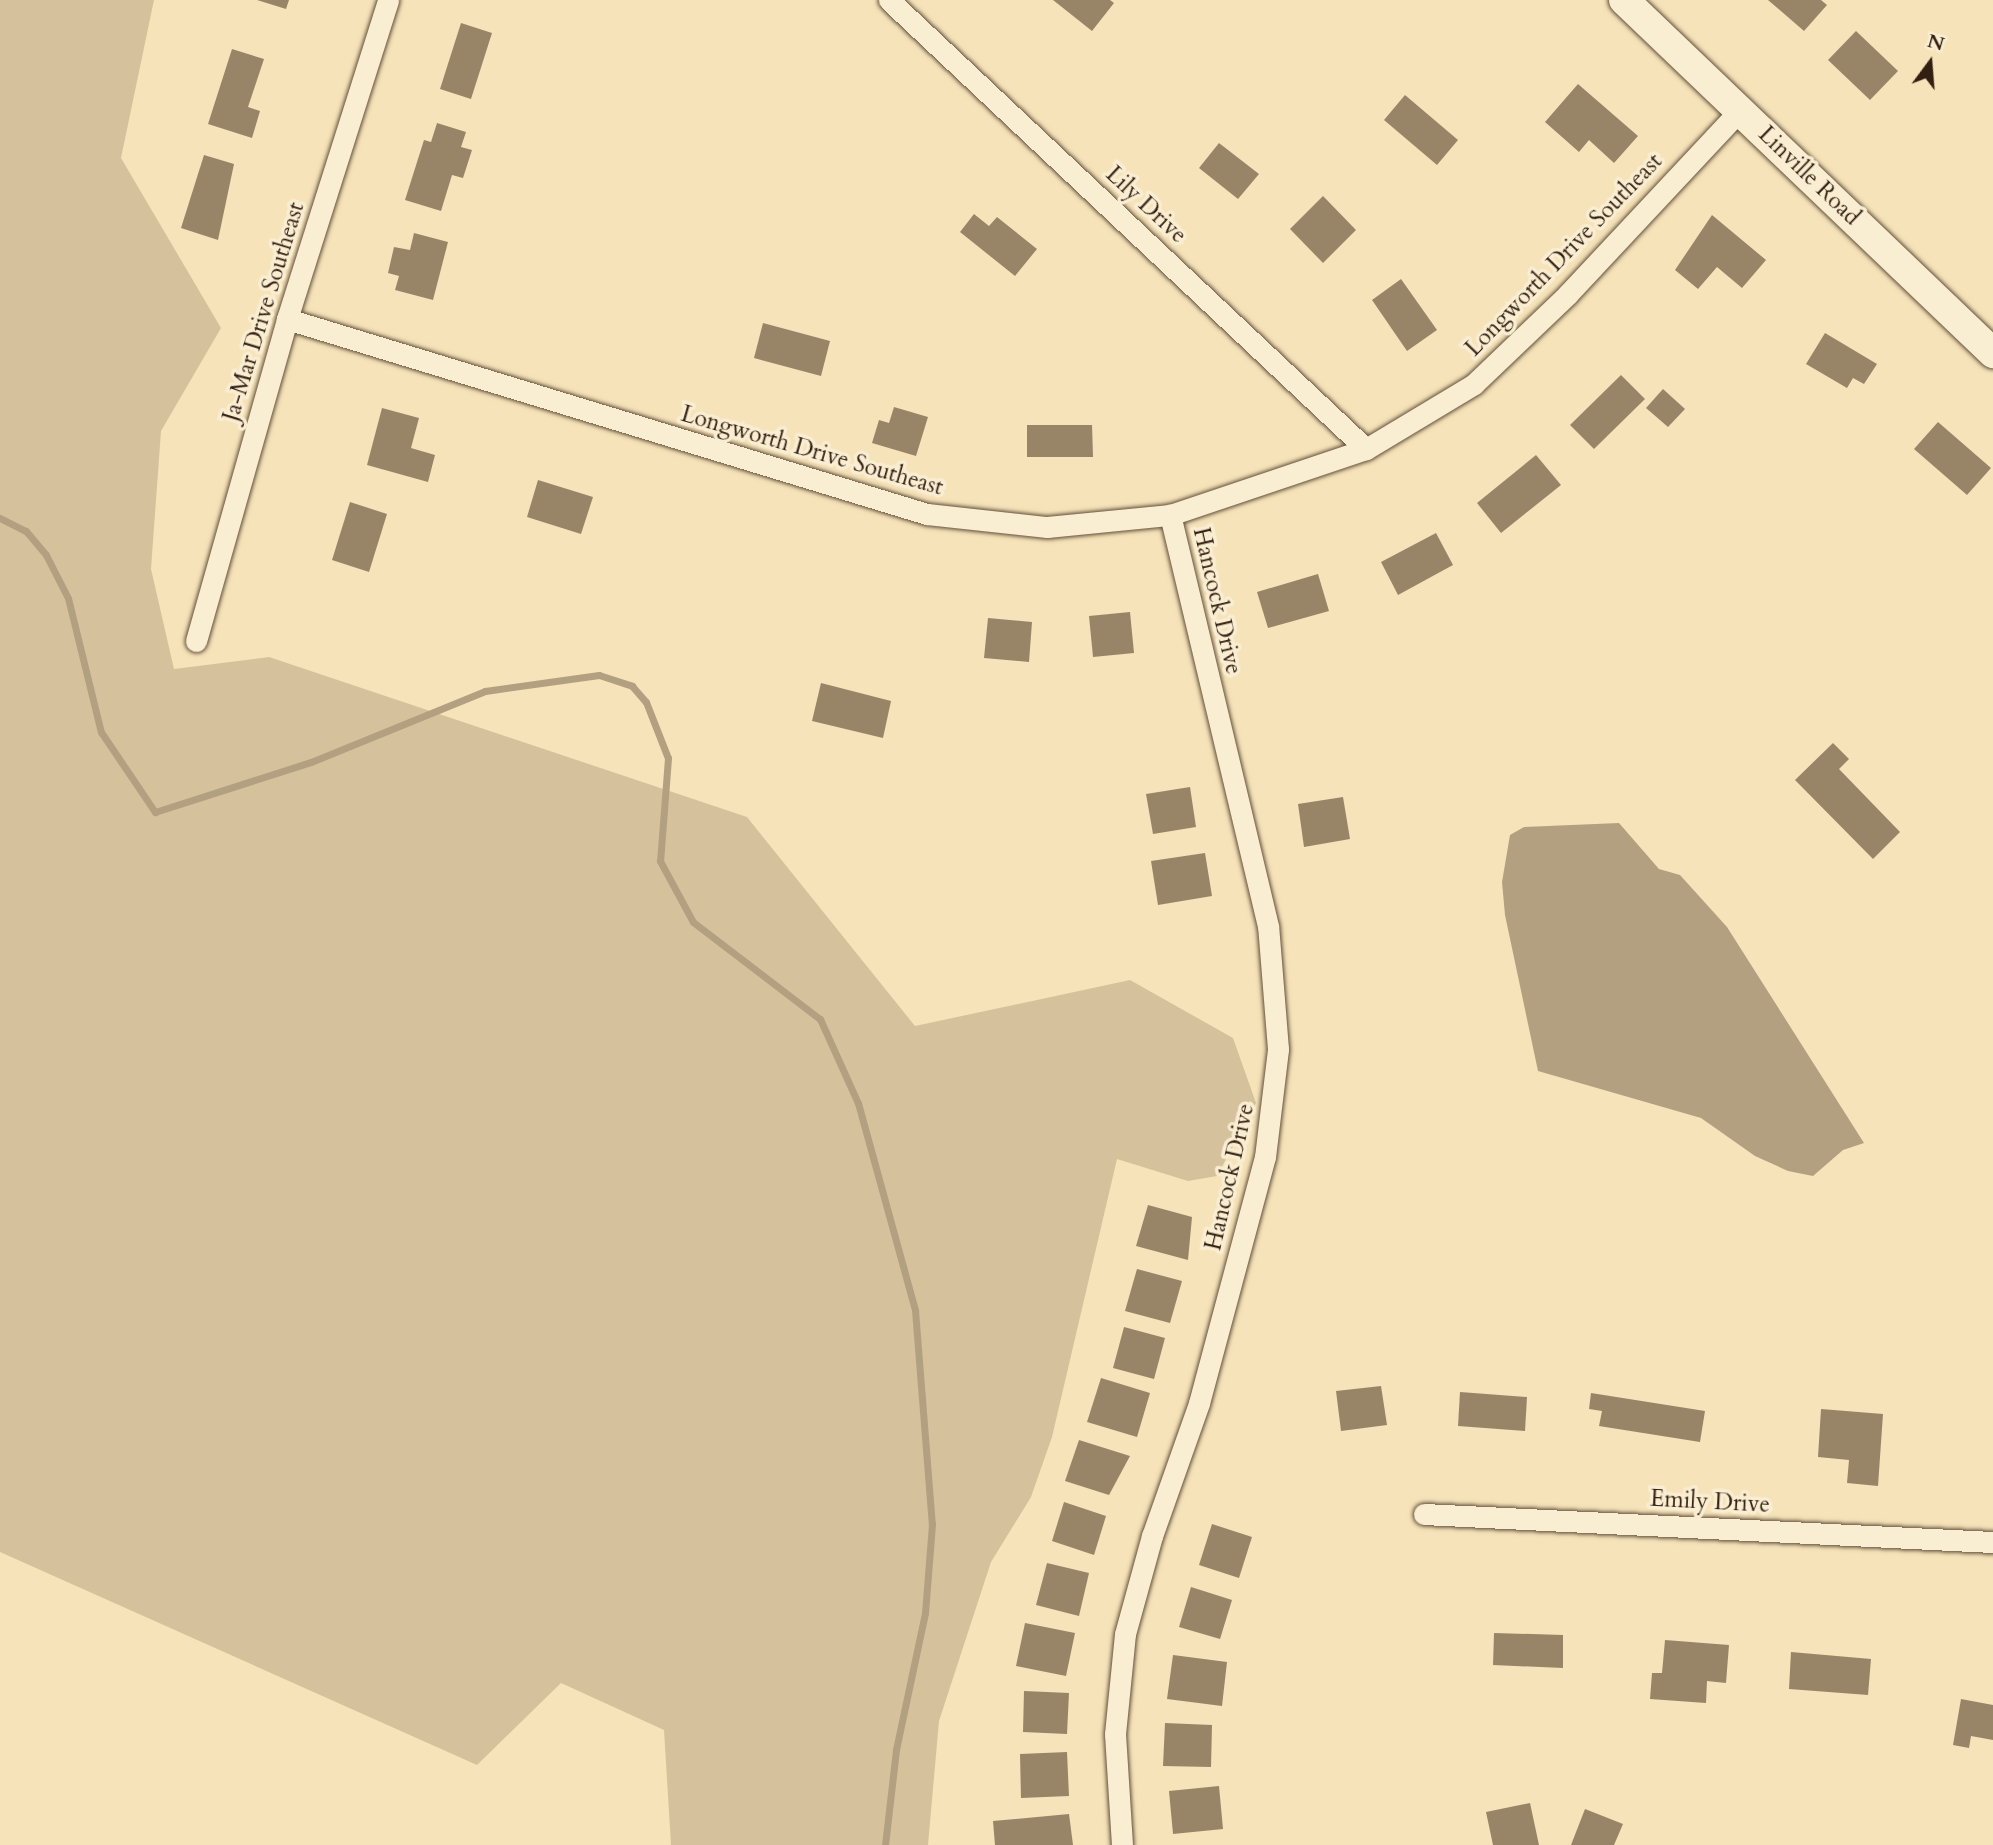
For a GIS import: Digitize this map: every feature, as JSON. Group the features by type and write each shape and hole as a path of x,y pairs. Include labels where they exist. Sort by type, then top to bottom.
{"main road":[{"name":"Linville Road","path":"1624,0 1993,354"}],"street":[{"name":"Ja-Mar Drive Southeast","path":"196,641 287,319 388,0"},
{"name":"Lily Drive","path":"889,0 1366,449"},
{"name":"Longworth Drive Southeast","path":"287,319 928,514 1046,527 1170,515 1366,449 1474,384 1567,295 1740,110"},
{"name":"Hancock Drive","path":"1122,1845 1115,1734 1125,1634 1152,1536 1199,1403 1265,1157 1278,1049 1268,926 1170,515"},
{"name":"Emily Drive","path":"1424,1514 1993,1542"}],"shaded area":[{"path":"0,0 154,0 121,158 221,328 161,431 151,569 174,669 269,657 747,817 915,1026 1130,980 1233,1038 1256,1103 1217,1176 1188,1181 1117,1159 1052,1437 1031,1497 991,1562 939,1721 928,1845 671,1845 664,1730 561,1683 477,1765 0,1552"},
{"path":"1619,823 1659,869 1680,875 1727,927 1864,1143 1843,1150 1813,1176 1788,1171 1755,1156 1701,1118 1538,1071 1505,915 1502,882 1510,835 1524,827"}],"building":[{"path":"257,0 289,0 286,9"},
{"path":"1053,0 1110,0 1114,3 1092,31"},
{"path":"1768,0 1821,0 1827,5 1804,31"},
{"path":"461,23 492,33 471,99 440,89"},
{"path":"1856,31 1898,71 1870,100 1828,60"},
{"path":"232,49 264,59 248,107 260,111 252,138 208,124"},
{"path":"1578,84 1638,136 1614,163 1589,140 1579,152 1545,122"},
{"path":"1405,95 1458,140 1437,165 1384,120"},
{"path":"437,123 466,132 461,147 472,150 463,178 452,175 441,211 405,200 424,140 431,142"},
{"path":"1219,143 1259,174 1238,199 1199,168"},
{"path":"204,155 234,164 218,240 181,228"},
{"path":"1323,196 1356,230 1323,263 1290,229"},
{"path":"974,214 989,226 997,217 1037,249 1015,276 960,232"},
{"path":"1712,215 1766,260 1742,288 1717,267 1698,289 1675,270"},
{"path":"414,233 448,242 433,300 395,290 399,276 388,273 394,247 410,250"},
{"path":"1401,279 1437,330 1407,351 1372,300"},
{"path":"763,323 830,341 821,376 754,358"},
{"path":"1825,333 1877,364 1864,384 1853,378 1847,388 1806,364"},
{"path":"1621,375 1645,399 1594,449 1570,425"},
{"path":"1663,389 1685,409 1668,427 1646,408"},
{"path":"894,407 928,417 916,456 872,443 879,420 889,423"},
{"path":"382,408 419,418 411,448 435,455 428,482 367,465"},
{"path":"1938,422 1991,468 1967,495 1914,449"},
{"path":"1027,425 1092,425 1093,457 1027,457"},
{"path":"1536,455 1561,485 1501,533 1477,503"},
{"path":"538,480 593,497 581,534 527,517"},
{"path":"350,502 387,514 369,572 332,560"},
{"path":"1436,533 1453,565 1398,595 1381,562"},
{"path":"1318,574 1329,611 1268,628 1257,592"},
{"path":"1130,612 1134,653 1093,657 1089,616"},
{"path":"988,618 1032,622 1029,662 984,658"},
{"path":"821,683 891,701 883,738 812,721"},
{"path":"1833,743 1849,759 1839,769 1900,832 1873,859 1795,780"},
{"path":"1190,787 1196,827 1153,834 1146,794"},
{"path":"1343,797 1350,839 1304,847 1298,804"},
{"path":"1205,853 1212,896 1158,905 1151,861"},
{"path":"1148,1205 1192,1217 1188,1260 1136,1246"},
{"path":"1137,1269 1182,1281 1170,1323 1125,1311"},
{"path":"1124,1327 1165,1338 1154,1379 1113,1368"},
{"path":"1101,1378 1150,1393 1137,1437 1087,1422"},
{"path":"1381,1386 1387,1425 1341,1431 1336,1391"},
{"path":"1460,1392 1527,1397 1525,1431 1458,1426"},
{"path":"1591,1393 1705,1411 1700,1442 1599,1426 1602,1411 1589,1409"},
{"path":"1821,1409 1883,1414 1878,1486 1847,1483 1849,1460 1818,1457"},
{"path":"1079,1440 1130,1456 1109,1495 1065,1481"},
{"path":"1064,1502 1106,1516 1094,1555 1052,1541"},
{"path":"1212,1524 1252,1537 1239,1578 1199,1565"},
{"path":"1047,1563 1089,1573 1079,1616 1036,1605"},
{"path":"1191,1587 1232,1600 1220,1639 1179,1627"},
{"path":"1025,1623 1075,1633 1066,1676 1016,1666"},
{"path":"1494,1633 1563,1635 1563,1668 1493,1665"},
{"path":"1665,1640 1729,1645 1726,1683 1707,1681 1706,1703 1650,1699 1652,1673 1662,1673"},
{"path":"1791,1652 1871,1659 1868,1695 1789,1689"},
{"path":"1173,1655 1227,1662 1222,1706 1167,1699"},
{"path":"1024,1691 1069,1693 1067,1734 1023,1732"},
{"path":"1961,1699 1993,1705 1993,1740 1971,1736 1969,1748 1953,1745"},
{"path":"1165,1723 1212,1725 1211,1767 1163,1766"},
{"path":"1067,1752 1069,1796 1021,1798 1020,1754"},
{"path":"1219,1786 1223,1829 1173,1834 1169,1791"},
{"path":"1530,1803 1539,1845 1493,1845 1486,1812"},
{"path":"1585,1809 1623,1824 1614,1845 1571,1845"},
{"path":"1069,1814 1073,1845 995,1845 993,1821"}],"waterway":[{"path":"0,518 26,531 46,555 68,598 101,732 155,812 311,762 485,691 599,675 632,686 646,702 668,758 660,861 693,922 820,1019 858,1103 915,1310 932,1524 925,1613 896,1750 885,1845"}]}
